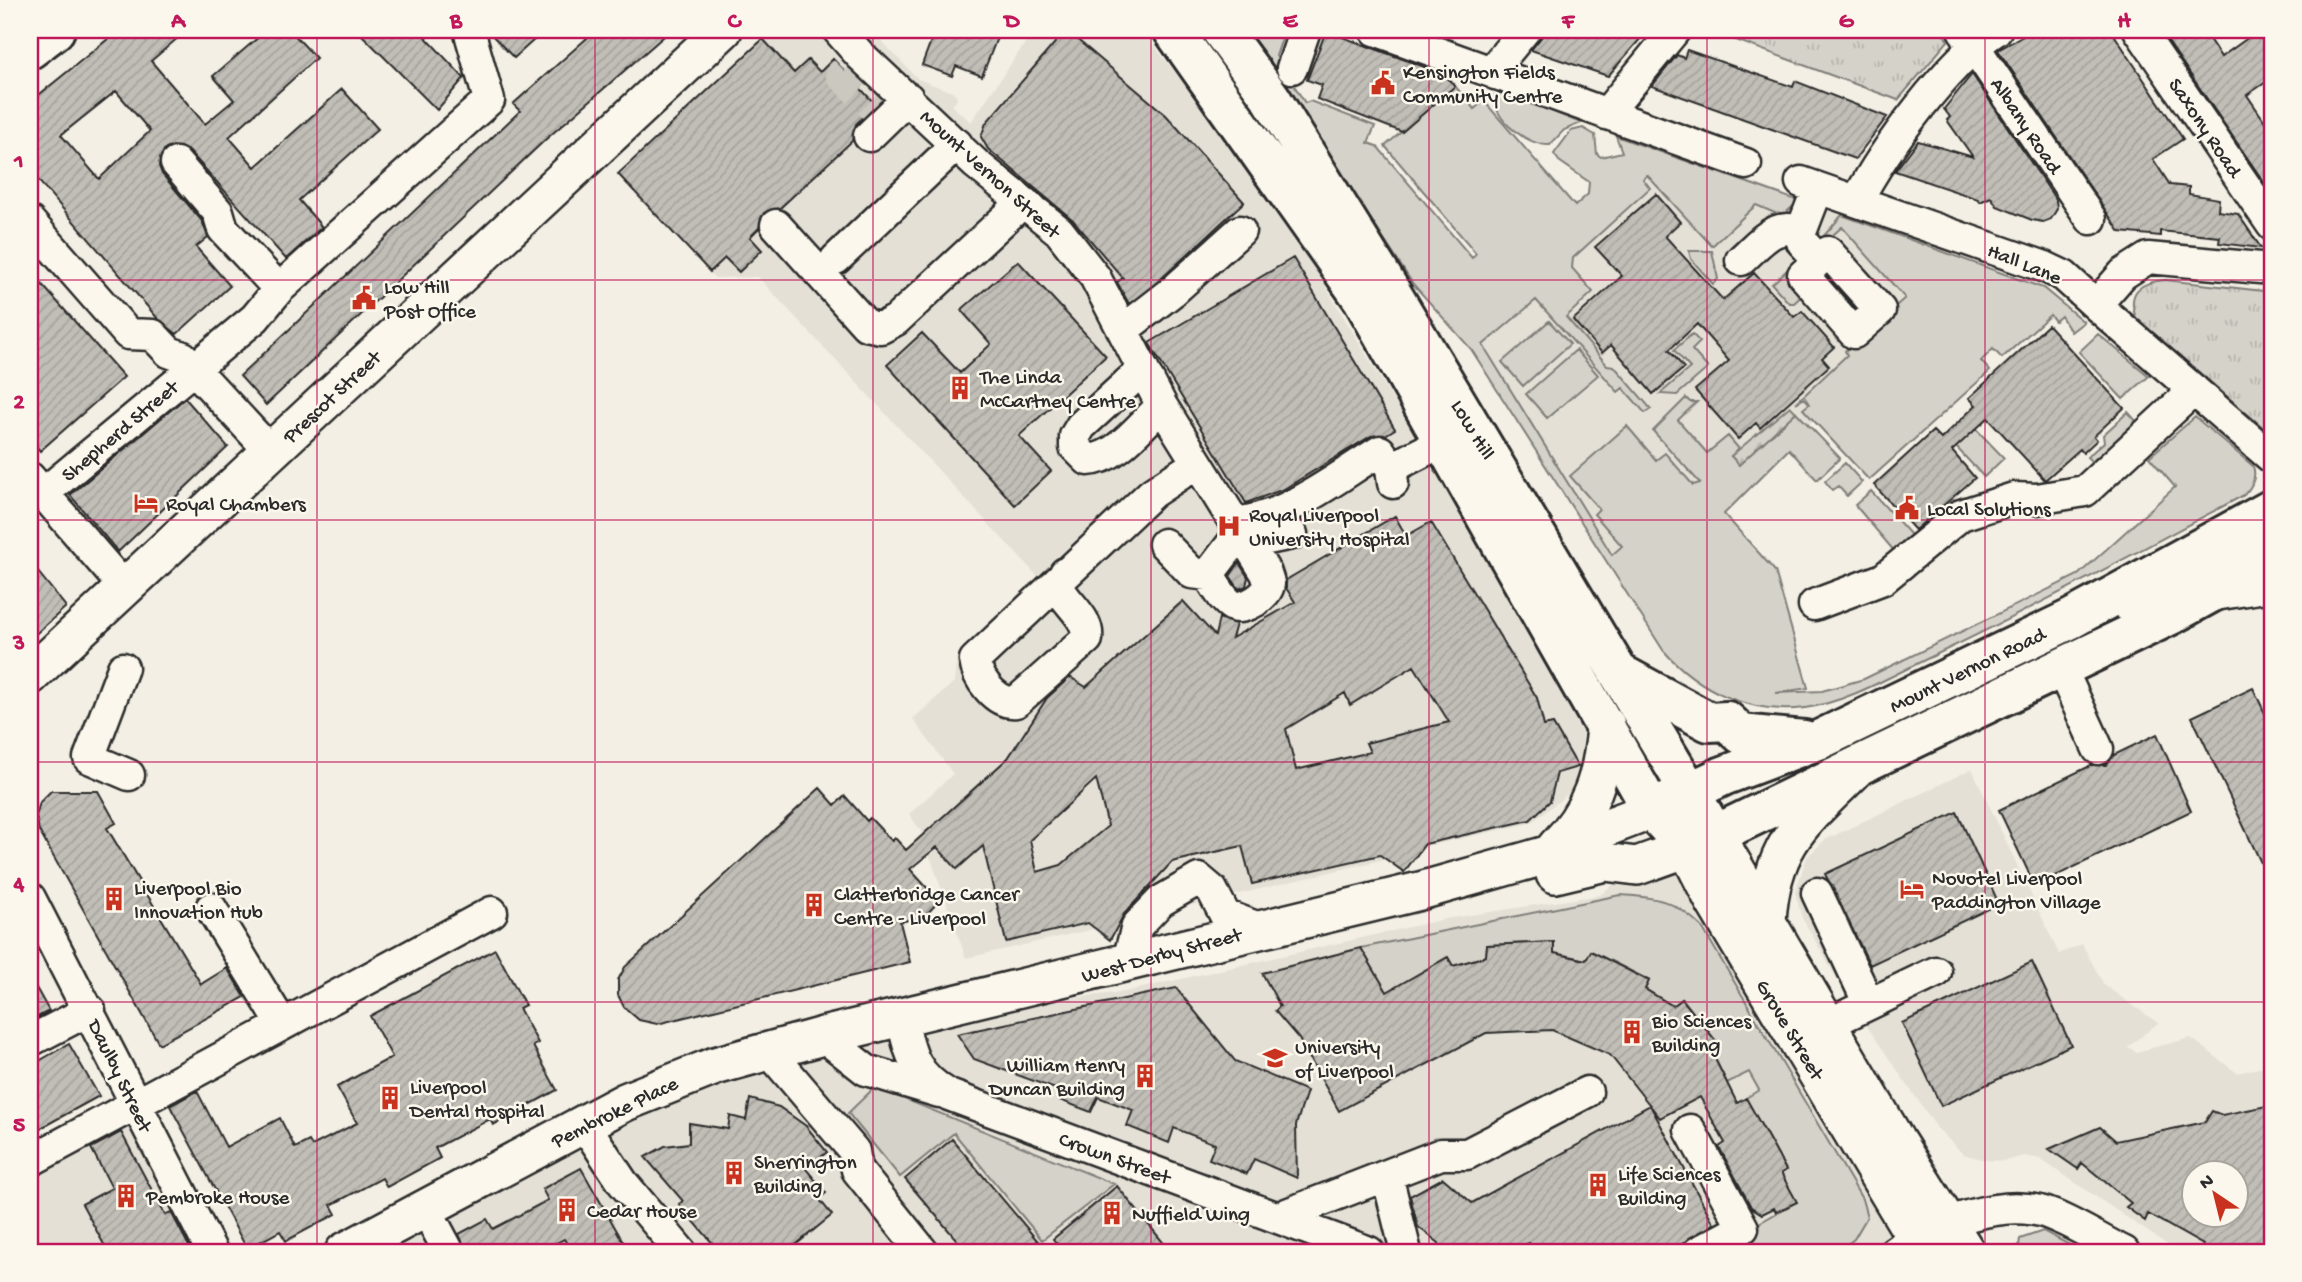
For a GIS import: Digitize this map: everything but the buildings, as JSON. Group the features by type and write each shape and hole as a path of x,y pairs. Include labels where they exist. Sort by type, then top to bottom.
{"highway":[{"path":"30,50 55,30"},
{"name":"Low Hill","path":"1173,30 1362,298 1652,810"},
{"name":"Low Hill","path":"1221,30 1271,98 1621,674 1688,793 1701,842"},
{"name":"Mount Vernon Road","path":"1652,810 1723,776 1821,739 2089,608 2272,509"},
{"name":"Mount Vernon Road","path":"1701,842 1856,769 2206,596 2267,570"},
{"path":"1621,674 1709,722 1727,721 1741,734 1772,739 1821,739"},
{"name":"Grove Street","path":"1652,810 1701,842"}],"main road":[{"name":"Prescot Street","path":"30,676 723,30"},
{"path":"2089,608 2146,598 2272,535"},
{"path":"1548,856 1583,816 1594,794 1604,762 1606,725"},
{"path":"1768,919 1769,888 1783,848 1806,818 1856,769"},
{"name":"West Derby Street","path":"902,1018 1127,964 1259,928 1420,891 1548,856 1586,844 1600,830 1652,810"},
{"name":"West Derby Street","path":"1420,891 1531,880 1605,862 1637,866 1701,842"},
{"name":"Grove Street","path":"1701,842 1768,919 1896,1141 1957,1237"},
{"name":"Grove Street","path":"1701,842 1718,908 1911,1247"},
{"name":"Pembroke Place","path":"344,1252 584,1124 673,1081 768,1050 902,1018"}],"street":[{"name":"Shepherd Street","path":"37,486 256,318 279,289 489,100 469,30"},
{"name":"Mount Vernon Street","path":"838,30 852,63 908,98 973,152 1022,203 1045,217 1095,277 1162,406 1266,573 1269,584 1265,593 1245,607 1237,607 1230,605 1209,575"},
{"path":"1292,68 1305,30"},
{"path":"1503,61 1525,30"},
{"path":"1606,114 1675,30"},
{"name":"Saxony Road","path":"2139,30 2272,225"},
{"path":"1383,31 1503,61 1606,114 1746,164"},
{"path":"1857,201 1875,166 1977,35"},
{"name":"Albany Road","path":"1977,35 2091,219"},
{"path":"879,123 908,98"},
{"path":"836,259 973,152"},
{"path":"176,163 218,212 223,229 279,289"},
{"name":"Hall Lane","path":"1801,232 1810,185 2064,276 2272,458"},
{"path":"776,225 866,326 881,328 896,320 1022,203"},
{"path":"30,222 128,334 153,335 169,352 183,357 271,453"},
{"path":"1741,260 1776,229 1788,227 1801,232 1802,242 1819,260"},
{"path":"1123,330 1240,231"},
{"path":"2096,305 2123,274 2148,258 2272,269"},
{"path":"1143,369 1081,426 1075,436 1075,447 1088,460 1100,460 1162,406"},
{"path":"1814,605 1883,579 1961,515 2014,498 2037,499 2085,491 2194,390"},
{"path":"1164,544 1192,573 1209,575 1240,532 1256,521 1289,530 1380,451 1392,476 1444,441"},
{"path":"1065,573 1152,493 1196,464"},
{"path":"37,486 124,587"},
{"path":"123,668 89,758 129,775"},
{"path":"2060,668 2098,749"},
{"path":"1127,964 1137,926 1161,901 1199,879 1212,890 1224,915 1259,928"},
{"path":"1817,893 1869,1004"},
{"name":"Daulby Street","path":"30,898 90,1010 134,1103 212,1252"},
{"path":"211,908 282,1024"},
{"path":"30,1161 492,912"},
{"path":"1828,1024 1936,972"},
{"path":"30,1041 90,1010"},
{"name":"Crown Street","path":"902,1018 909,1050 920,1072 928,1083 949,1095 1369,1252"},
{"path":"823,1036 866,1070 949,1095"},
{"path":"768,1050 854,1151 857,1170 923,1252"},
{"path":"1279,1217 1441,1154 1467,1154 1587,1093"},
{"path":"584,1124 623,1183 681,1252"},
{"path":"1690,1130 1743,1228 1698,1252"},
{"path":"1387,1175 1406,1252"},
{"path":"426,1209 449,1252"},
{"path":"1911,1247 1957,1237 2005,1209 2033,1209 2051,1214 2124,1252"}],"shaded area":[{"name":"Royal Liverpool University Hospital","path":"772,30 871,30 918,79 955,93 957,99 952,106 971,122 1034,30 1142,30 1222,132 1317,272 1581,714 1583,755 1573,790 1531,823 1423,847 1404,872 1385,859 1126,921 1110,940 1094,929 966,958 921,831 909,814 953,774 913,719 954,682 957,655 1041,580 758,277 715,278 618,174"},
{"path":"1671,153 1985,267 1807,426 1790,406 1612,555 1487,351 1472,333"},
{"path":"1972,769 2059,954 2082,944 2104,985 2158,1023 2128,1047 2136,1052 2191,1038 2237,1073 2272,1065 2272,1252 2178,1252 2040,1159 2025,1156 2004,1161 1985,1160 1963,1154 1937,1128 1851,1003 1802,918 1795,892 1807,857 1825,840"},
{"name":"University of Liverpool","path":"1637,866 1660,868 1695,879 1924,1252 344,1252 584,1124 902,1018 1124,992 1445,919 1600,895"},
{"path":"140,1088 234,1252 30,1252 30,1148"}],"green space":[{"path":"1233,30 1285,30 1276,56 1305,103 1310,101 1375,126 1368,143 1377,146 1472,258 1476,253 1385,146 1455,86 1474,109 1484,101 1575,206 1588,194 1589,182 1559,161 1554,154 1571,131 1583,128 1595,135 1597,154 1601,157 1622,152 1616,136 1799,201 1782,216 1756,205 1712,246 1647,175 1643,179 1650,188 1573,258 1572,268 1593,292 1566,317 1607,365 1614,366 1651,409 1645,413 1623,388 1618,392 1536,300 1483,345 1612,555 1622,546 1594,514 1599,509 1570,476 1627,426 1656,460 1665,453 1693,485 1700,483 1653,431 1686,398 1690,402 1697,402 1678,420 1707,453 1728,436 1739,449 1731,456 1739,464 1796,412 1840,458 1817,480 1789,449 1724,514 1775,571 1808,688 1776,693 1822,691 1864,679 2078,575 2175,487 2149,457 2195,417 2253,466 2253,482 2244,495 2128,557 1854,694 1821,705 1785,709 1765,708 1727,697 1692,677 1663,650 1471,349 1413,284 1275,74"},
{"path":"1709,30 1941,30 1948,41 1898,100"},
{"path":"1502,92 1581,123 1564,130 1550,145 1532,141 1513,130 1499,114 1494,96"},
{"path":"1842,215 2043,288 2084,322 2071,332 2061,316 2055,321 2050,315 2002,358 1993,349 1981,361 1990,371 1869,480 1803,409 1809,404 1805,398 1796,403 1847,355 1845,351 1877,323 1882,329 1894,319 1889,312 1905,298 1842,227 1817,249 1815,246"},
{"path":"1689,251 1712,251 1718,279 1713,284 1691,259"},
{"path":"1803,255 1806,258 1789,273 1805,293 1794,303 1789,303 1772,284"},
{"path":"2165,280 2272,292 2272,435 2136,318 2133,309 2134,295 2149,283"},
{"path":"1549,321 1570,344 1523,386 1502,362"},
{"path":"1692,334 1700,342 1692,350 1708,368 1677,395 1660,394 1690,368 1674,350"},
{"path":"2098,334 2149,376 2123,399 2079,352"},
{"path":"1576,350 1598,375 1547,418 1526,394"},
{"path":"1790,406 1796,412 1739,465 1731,456"},
{"path":"2128,412 2137,422 2092,462 2087,457 2104,442 2103,435"},
{"path":"1976,429 2004,458 1984,477 1956,447"},
{"path":"1845,463 1862,482 1847,496 1838,486 1832,490 1825,481"},
{"path":"1871,491 1912,536 1895,552 1855,505"},
{"path":"1620,895 1665,902 1683,911 1702,927 1862,1199 1867,1217 1854,1239 1837,1252 1708,1252 1796,1202 1781,1173 1786,1170 1746,1098 1759,1090 1749,1072 1727,1083 1712,1053 1719,1046 1683,999 1673,1006 1645,989 1649,980 1591,951 1586,960 1554,953 1553,942 1487,945 1486,956 1453,966 1447,957 1387,992 1361,948"},
{"path":"875,1087 1114,1184 1042,1240 954,1133 900,1177 848,1113"},
{"path":"2043,1231 2083,1252 2018,1252 2020,1239"}],"tunnel":[{"path":"845,71 841,75 881,115"}],"place":[{"name":"Kensington Fields Community Centre","path":"1383,83"},
{"name":"Low Hill Post Office","path":"364,298"},
{"name":"The Linda McCartney Centre","path":"960,388"},
{"name":"Royal Chambers","path":"146,503"},
{"name":"Local Solutions","path":"1907,508"},
{"name":"Royal Liverpool University Hospital","path":"1229,526"},
{"name":"Novotel Liverpool Paddington Village","path":"1912,889"},
{"name":"Liverpool Bio Innovation Hub","path":"114,899"},
{"name":"Clatterbridge Cancer Centre - Liverpool","path":"814,905"},
{"name":"Bio Sciences Building","path":"1632,1032"},
{"name":"University of Liverpool","path":"1275,1058"},
{"name":"William Henry Duncan Building","path":"1145,1076"},
{"name":"Liverpool Dental Hospital","path":"390,1098"},
{"name":"Sherrington Building","path":"734,1173"},
{"name":"Life Sciences Building","path":"1598,1185"},
{"name":"Pembroke House","path":"126,1196"},
{"name":"Cedar House","path":"567,1210"},
{"name":"Nuffield Wing","path":"1112,1213"}]}
